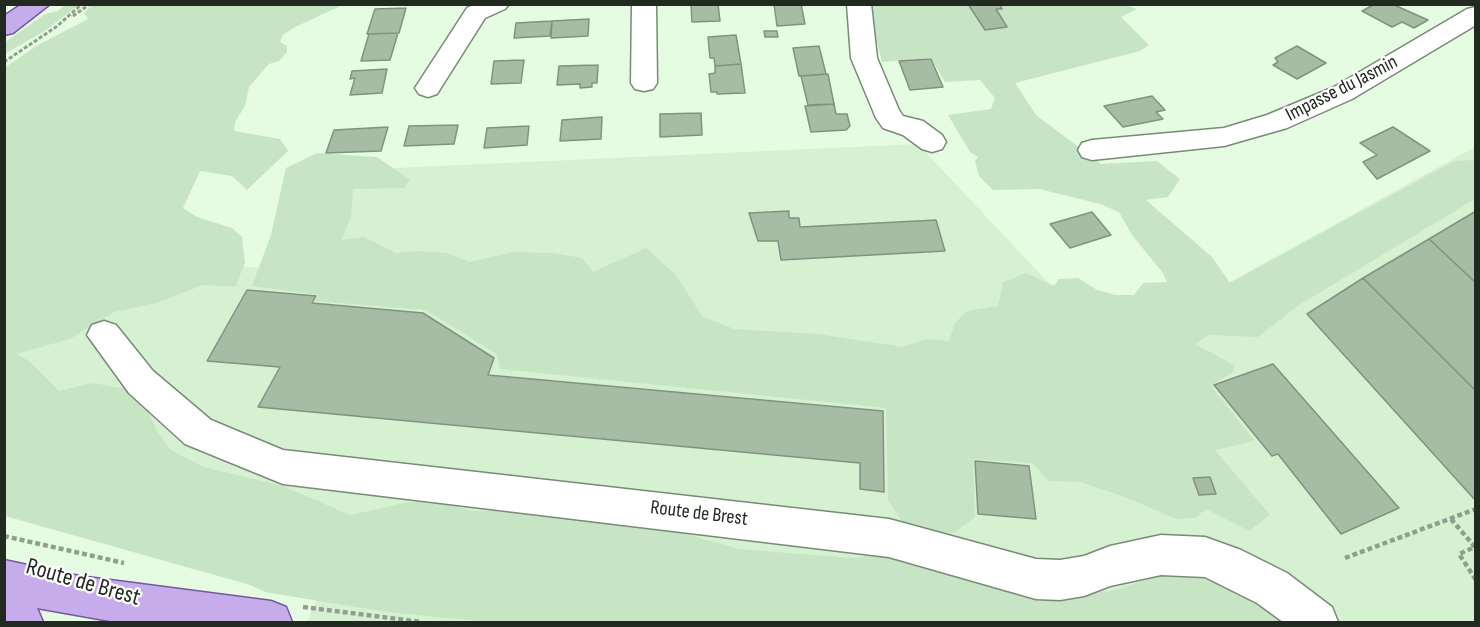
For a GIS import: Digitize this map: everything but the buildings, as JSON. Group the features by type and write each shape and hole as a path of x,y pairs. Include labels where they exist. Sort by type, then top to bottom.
{"main road":[{"path":"4,10 13,4"},
{"path":"4,28 38,4"},
{"name":"Route de Brest","path":"4,560 196,614"},
{"name":"Route de Brest","path":"4,580 79,597 271,622"},
{"path":"4,619 22,622"}],"street":[{"path":"428,88 476,13 497,4"},
{"path":"644,4 644,83"},
{"path":"859,4 864,58 886,112 893,122 914,128 932,142"},
{"name":"Impasse du Jasmin","path":"1092,150 1224,137 1277,122 1343,93 1476,14"},
{"name":"Route de Brest","path":"104,335 141,382 198,432 238,451 283,467 889,538 1036,579 1084,576 1110,566 1161,555 1205,557 1227,564 1272,588 1317,622"}],"path":[{"path":"56,27 82,4"},
{"path":"4,62 90,4"},
{"path":"1344,558 1476,509"},
{"path":"1451,519 1475,547 1459,554 1476,580"}],"shaded area":[{"path":"66,4 78,5 48,29 5,54 5,42 45,14 58,11"},
{"path":"1125,4 1137,9 1121,17 1149,45 1140,51 1015,83 1036,115 1101,164 1157,161 1180,179 1168,197 1146,200 1212,257 1230,283 1454,161 1475,160 1475,199 1299,305 1258,337 1209,335 1195,344 1234,365 1234,371 1211,386 1255,441 1215,450 1270,515 1249,531 1206,509 1195,518 1176,519 1125,497 1080,482 1049,481 1032,463 973,459 975,517 954,533 928,532 905,526 888,500 886,408 500,369 497,354 425,310 315,301 318,295 252,286 271,235 286,168 317,153 377,157 410,180 404,188 353,189 351,217 341,240 364,237 396,253 419,251 448,253 469,262 513,252 553,253 582,258 593,272 646,248 676,275 702,316 734,329 818,334 903,347 926,339 949,341 955,323 967,311 998,306 1003,282 1026,273 1054,286 1059,279 1078,278 1097,290 1116,295 1134,295 1143,283 1167,282 1163,273 1132,235 1119,212 1100,204 1039,189 993,190 979,176 975,161 978,157 970,152 948,115 991,109 995,98 980,80 945,82 931,58 882,62 875,33 867,22 869,5"},
{"path":"92,5 343,5 283,35 280,42 287,46 287,52 279,61 269,64 249,87 245,106 235,122 234,131 280,139 288,151 247,190 232,176 200,171 183,208 197,217 232,228 242,237 245,263 235,287 203,285 157,303 114,312 70,339 16,354 29,361 59,391 93,383 127,389 147,409 157,431 171,450 204,467 283,486 350,515 405,503 438,500 472,511 522,510 617,514 739,549 851,558 894,553 1064,590 1107,592 1157,577 1181,563 1308,619 1308,622 487,622 386,612 265,592 250,585 5,516 4,68 38,45 88,19 84,13"},
{"path":"918,144 1089,326 1208,294 1475,147 1475,622 307,622 320,590 5,511 19,252 292,270 309,172"}]}
